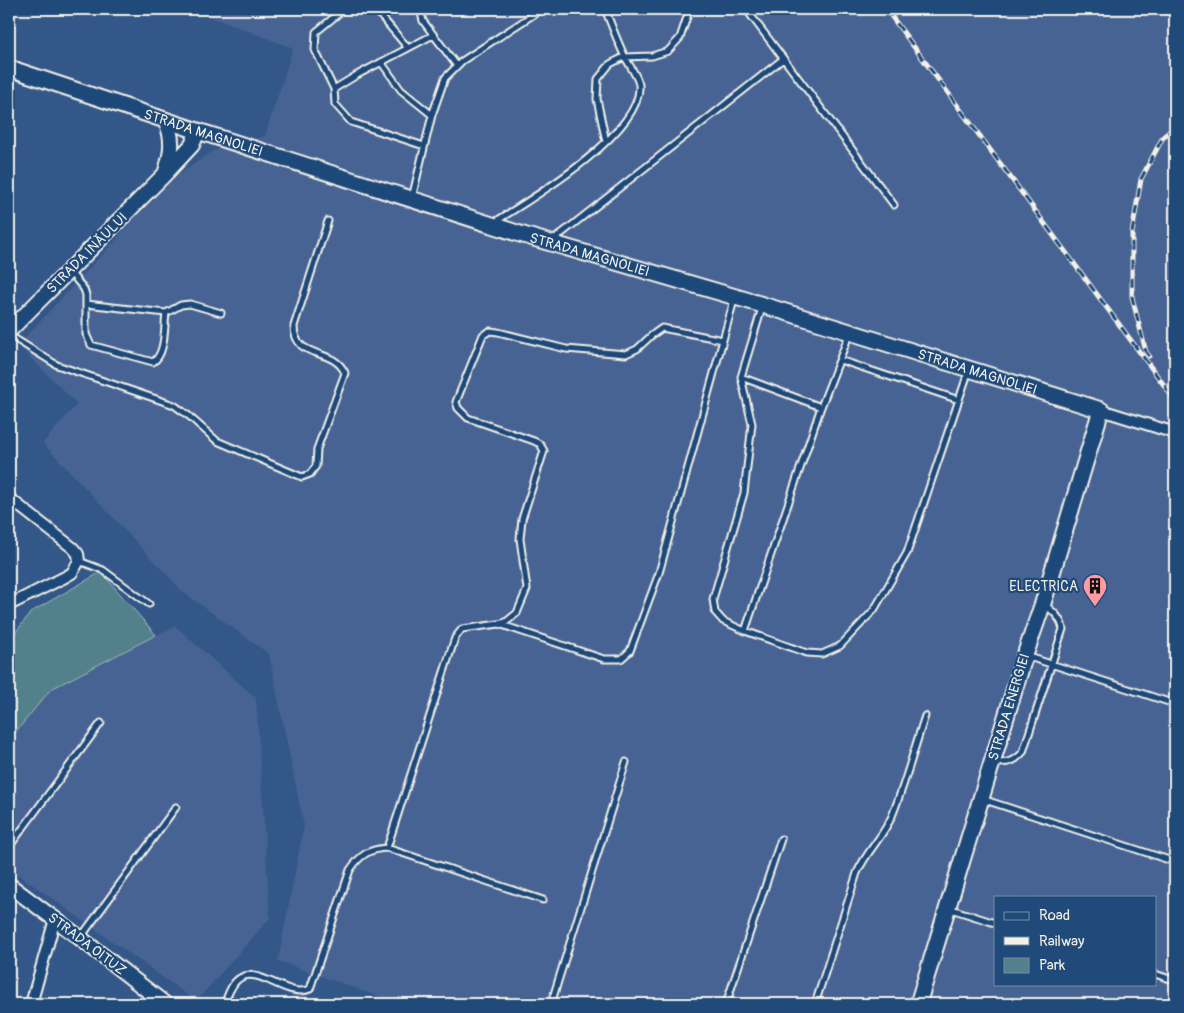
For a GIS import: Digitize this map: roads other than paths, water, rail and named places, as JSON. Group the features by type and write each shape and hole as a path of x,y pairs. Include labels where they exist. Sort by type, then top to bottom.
{"main road":[{"name":"STRADA MAGNOLIEI","path":"9,68 198,131 491,224 763,305 1100,410"},
{"name":"STRADA ENERGIEI","path":"918,1004 1025,655 1043,603 1100,410"}],"street":[{"name":"STRADA INĂULUI","path":"165,120 171,134 172,150 165,174"},
{"name":"STRADA INĂULUI","path":"9,331 165,174 192,145 198,131"},
{"name":"STRADA MAGNOLIEI","path":"1100,410 1175,433"},
{"path":"9,498 73,548 78,554 79,561 72,573 9,605"},
{"name":"STRADA OITUZ","path":"9,886 165,1004"},
{"path":"31,1004 55,919"}],"lane":[{"path":"344,9 316,32 315,50 334,90 336,104 351,122 424,146"},
{"path":"375,9 408,48"},
{"path":"420,9 423,21 457,66"},
{"path":"412,199 432,115 444,78 462,61 540,9"},
{"path":"491,224 559,181 606,142 613,136 638,102 639,84 624,56 605,9"},
{"path":"746,9 894,205"},
{"path":"606,142 598,99 598,79 610,64 624,56 652,56 668,51 680,38 688,14"},
{"path":"334,90 357,74 434,35"},
{"path":"550,242 783,59"},
{"path":"382,62 401,90 432,115"},
{"path":"9,335 57,365 174,406 189,416 217,441 302,477 310,474 316,466 317,449 345,373 335,360 308,350 298,344 294,336 294,326 328,221"},
{"path":"68,271 84,289 86,334 92,345 153,362 158,358 161,350 166,313"},
{"path":"499,624 604,659 621,659 630,651 659,573 735,297"},
{"path":"86,304 166,313 181,305 190,304 221,313"},
{"path":"763,305 741,377 752,424 744,493 713,599 715,612 723,621 745,631 807,653 822,654 840,646 874,610 906,553 969,369"},
{"path":"387,848 455,638 462,629 506,622 517,613 527,589 520,539 522,519 544,451 540,444 534,441 468,418 458,408 456,402 482,335 490,331 498,332 566,350 626,354 637,349 662,328 722,340"},
{"path":"745,631 821,406 850,332"},
{"path":"840,360 959,400"},
{"path":"741,377 821,406"},
{"path":"79,561 103,570 149,604"},
{"path":"992,763 1010,763 1018,759 1023,752 1052,664 1063,629 1057,615 1043,603"},
{"path":"1025,655 1175,704"},
{"path":"815,1004 857,873 862,862 884,832 892,816 925,716"},
{"path":"9,847 101,723"},
{"path":"551,1004 626,762"},
{"path":"981,799 1175,862"},
{"path":"80,938 176,807"},
{"path":"726,1004 781,839"},
{"path":"224,1004 232,986 240,978 253,975 295,991 304,992 310,989 350,870 357,859 374,848 387,848 543,900"},
{"path":"948,908 994,923"},
{"path":"1156,974 1170,979"}],"railway":[{"path":"886,9 1175,400"},
{"path":"1149,356 1146,352 1132,297 1132,233 1141,179 1163,137 1175,127"}],"place":[{"name":"ELECTRICA","path":"1095,607"}]}
